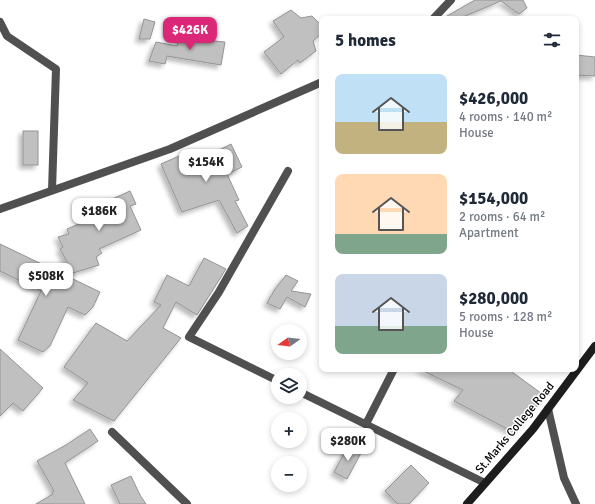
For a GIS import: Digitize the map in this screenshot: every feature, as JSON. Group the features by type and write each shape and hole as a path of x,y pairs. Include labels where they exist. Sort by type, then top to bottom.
{"main road":[{"name":"St.Marks College Road","path":"579,367 595,346"},
{"name":"St.Marks College Road","path":"467,504 533,429 576,372"}],"street":[{"path":"436,16 451,0"},
{"path":"0,22 8,36 56,69 52,190"},
{"path":"0,209 170,148 319,83"},
{"path":"271,378 189,337 219,292 288,171"},
{"path":"366,424 392,372"},
{"path":"307,395 485,483"},
{"path":"548,409 564,478 576,504"},
{"path":"112,432 187,504"}],"building":[{"path":"475,0 523,0 527,8 519,14 501,1 465,16 447,16"},
{"path":"291,10 301,18 312,16 319,23 319,36 313,41 316,51 300,63 298,60 281,74 264,52 284,37 273,21"},
{"path":"144,19 155,22 150,39 139,39"},
{"path":"180,38 225,42 221,65 167,56 165,64 149,61 156,42 177,46"},
{"path":"579,55 595,57 595,76 579,75"},
{"path":"23,131 38,131 38,165 23,165"},
{"path":"231,144 242,167 227,174 239,200 235,201 248,226 237,233 219,200 182,212 161,164 186,153 190,165"},
{"path":"130,191 136,204 130,206 141,230 99,249 102,253 96,257 99,265 73,273 60,249 63,247 58,237 69,234 67,229 86,221 84,218 101,210 99,205"},
{"path":"0,244 100,292 93,307 85,315 68,307 50,346 43,352 18,340 41,291 0,271"},
{"path":"204,258 226,269 197,315 176,302 163,328 181,338 114,421 73,400 88,383 64,367 96,323 127,341 161,305 154,302 167,275 189,286"},
{"path":"286,275 298,281 291,291 311,294 305,307 287,297 280,309 267,303 275,289"},
{"path":"0,349 43,388 23,411 13,403 0,416"},
{"path":"425,372 512,372 545,396 515,433 454,401 463,390"},
{"path":"90,429 98,441 65,463 85,504 36,504 53,494 52,492 54,491 37,461 66,445"},
{"path":"348,446 361,453 347,479 334,472"},
{"path":"411,465 429,483 409,504 398,504 385,491"},
{"path":"131,476 146,504 120,504 111,485"}]}
